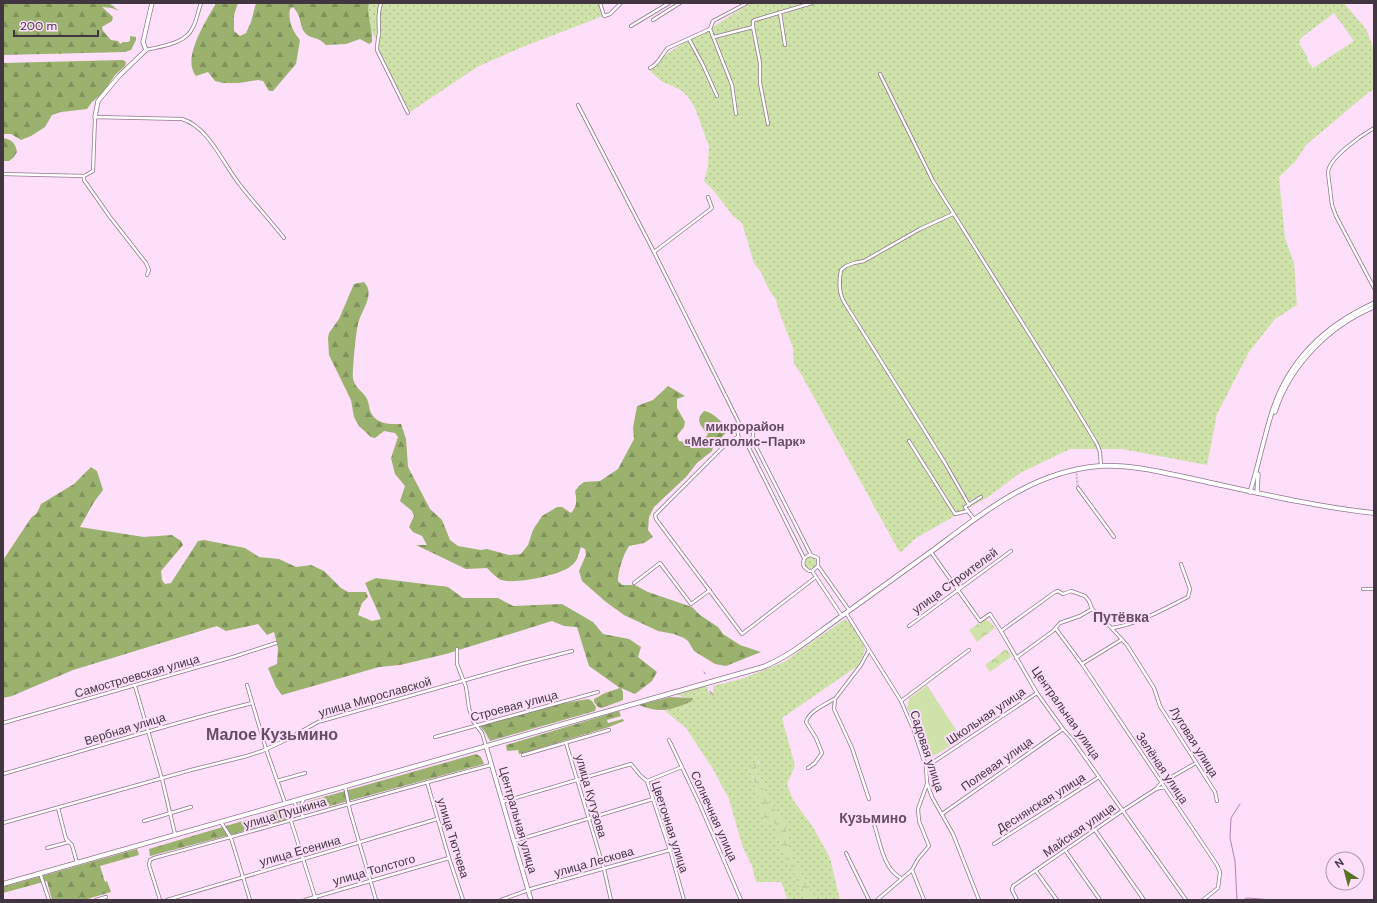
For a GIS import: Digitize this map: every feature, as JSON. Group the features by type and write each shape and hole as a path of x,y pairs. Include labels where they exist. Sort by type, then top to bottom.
{"main road":[{"path":"95,117 98,100 119,76 146,50 144,41 152,3"},
{"path":"1250,492 1273,409 1293,369 1318,338 1341,321 1374,303"},
{"path":"1257,493 1257,479 1276,409 1293,375 1320,341 1344,323 1374,307"},
{"path":"3,884 763,667 780,660 974,520 1018,491 1041,480 1070,471 1101,466 1127,467 1160,472 1250,492 1354,511 1374,513"},
{"name":"Центральная улица","path":"486,746 531,900"}],"street":[{"path":"146,50 176,42 186,37 193,28 201,3"},
{"path":"381,3 378,13 379,32 377,50 408,113"},
{"path":"600,3 604,16 610,14 621,3"},
{"path":"631,26 669,3"},
{"path":"653,20 681,3"},
{"path":"650,68 657,64 668,48 710,28 713,21 747,3"},
{"path":"768,124 760,83 760,63 752,23 755,20 812,3"},
{"path":"780,13 785,45"},
{"path":"714,37 753,27"},
{"path":"710,28 732,85 736,114"},
{"path":"689,39 717,96"},
{"path":"880,74 933,181 1097,444 1100,452 1101,466"},
{"path":"578,105 654,252 741,427"},
{"path":"3,174 84,176 94,171 95,117 182,119 190,121 207,137 236,180 284,238"},
{"path":"1374,128 1359,137 1343,151 1328,169 1328,173 1332,205 1336,216 1374,288"},
{"path":"84,176 85,184 146,263 149,270 147,275"},
{"path":"654,252 712,208 708,197"},
{"path":"953,214 920,229 864,261 846,266 841,270 841,296 945,463 969,505"},
{"path":"741,427 746,426 751,429 753,435 752,438 811,555 818,558 818,566 846,613"},
{"path":"738,437 738,431 741,427"},
{"path":"738,437 746,442 804,558 804,567 809,571 812,571 846,613"},
{"path":"738,437 729,441 655,515 656,520 742,634 816,577"},
{"path":"746,442 752,438"},
{"path":"909,441 955,514 968,512"},
{"path":"1078,488 1114,537"},
{"path":"974,520 965,507 981,497"},
{"name":"Центральная улица","path":"931,551 980,621 990,614 1037,693 1072,739 1186,900"},
{"name":"улица Строителей","path":"909,626 1010,551"},
{"path":"804,558 811,555"},
{"path":"634,583 660,563 691,604 710,590"},
{"path":"1112,628 1121,627 1188,597 1190,589 1181,564"},
{"path":"812,571 818,566"},
{"path":"1363,589 1374,589"},
{"name":"Луговая улица","path":"1001,631 1055,592 1058,591 1063,594 1071,591 1085,596 1089,601 1092,610 1112,628 1127,645 1157,693 1160,706 1215,792 1217,802"},
{"path":"1016,658 1056,629 1060,623 1092,610"},
{"name":"Садовая улица","path":"846,613 901,701 914,731 926,767 927,783 932,797 942,814 964,860 979,900"},
{"path":"1118,636 1118,632 1121,627"},
{"name":"Зелёная улица","path":"1056,629 1080,661 1217,865 1220,872 1218,888 1203,900"},
{"path":"1082,664 1121,640"},
{"name":"Самостроевская улица","path":"3,723 233,658 276,643"},
{"path":"457,649 457,664 462,681 466,687 469,708 473,721 482,733 486,746"},
{"path":"808,768 815,763 822,753 816,738 806,722 807,717 835,699 861,665 868,650"},
{"path":"901,701 969,650"},
{"name":"улица Мирославской","path":"3,823 191,770 247,756 284,741 318,722 572,651"},
{"path":"247,684 266,749 285,804"},
{"path":"135,686 162,779 169,814 175,834"},
{"name":"Строевая улица","path":"435,737 598,692"},
{"name":"Школьная улица","path":"926,767 1037,693"},
{"path":"835,699 834,709 852,748 870,799"},
{"name":"Вербная улица","path":"3,774 252,702"},
{"name":"Полевая улица","path":"942,814 1063,729"},
{"path":"523,755 609,730"},
{"name":"Солнечная улица","path":"669,740 700,805 741,900"},
{"name":"улица Кутузова","path":"566,743 604,869 611,900"},
{"path":"1156,789 1161,783 1196,763"},
{"name":"Цветочная улица","path":"577,780 631,764 647,781 670,850 684,900"},
{"name":"улица Пушкина","path":"160,900 149,862 154,858 492,765"},
{"path":"647,781 682,767"},
{"path":"277,781 305,773"},
{"name":"Деснянская улица","path":"994,844 1098,777"},
{"path":"502,802 577,780"},
{"name":"улица Тютчева","path":"427,782 463,900"},
{"path":"877,900 912,870 918,859 929,846 920,821 918,809 927,783"},
{"path":"345,786 350,804 350,811 372,880 376,900"},
{"path":"1156,789 1164,787"},
{"name":"Майская улица","path":"1017,900 1012,890 1012,886 1156,789"},
{"path":"300,808 304,798"},
{"path":"514,841 653,800"},
{"path":"294,801 296,806 300,808 303,817"},
{"path":"144,821 191,807"},
{"path":"58,808 66,839 72,845 77,863"},
{"name":"улица Есенина","path":"167,900 438,819"},
{"path":"291,821 316,899"},
{"path":"220,822 231,838 250,900"},
{"path":"874,824 886,859 895,875 901,878"},
{"path":"1095,830 1144,900"},
{"path":"47,848 69,842"},
{"name":"улица Лескова","path":"500,900 534,888 670,850"},
{"path":"1065,850 1100,900"},
{"path":"846,853 869,900"},
{"name":"улица Толстого","path":"305,900 316,899 372,880 449,858"},
{"path":"912,870 924,900"},
{"path":"1036,871 1057,900"},
{"path":"40,873 49,900"},
{"path":"96,900 106,897"}],"green space":[{"path":"3,3 109,3 119,11 112,8 102,7 113,17 112,21 102,27 103,31 111,40 118,41 120,44 130,41 130,36 136,37 136,40 131,50 125,52 3,55"},
{"path":"216,3 238,3 234,15 234,31 240,36 246,33 251,22 256,3 369,3 368,13 372,32 372,42 369,44 360,39 346,44 326,45 320,40 310,37 305,33 298,14 293,7 290,9 290,21 300,40 296,64 273,91 269,91 263,81 258,80 239,83 223,83 215,81 208,72 196,76 192,68 192,59 193,49 197,39"},
{"path":"369,3 599,3 603,16 520,48 477,67 410,112 372,32 368,18"},
{"path":"754,3 1344,3 1366,29 1374,50 1374,90 1369,92 1306,145 1295,162 1279,177 1285,238 1294,263 1297,305 1275,319 1249,352 1217,414 1207,465 1122,449 1070,449 1020,473 988,497 916,538 900,553 800,372 794,364 793,348 776,300 767,286 761,272 754,263 742,223 733,216 714,191 704,181 708,166 709,147 695,108 689,98 681,90 661,81 647,68 689,39 710,29 747,5","holes":["1334,13 1354,41 1313,68 1307,60 1307,56 1299,43 1301,38"]},
{"path":"123,60 126,62 125,66 115,75 102,94 92,102 87,109 61,112 52,115 45,127 31,136 21,140 11,134 3,134 3,63"},
{"path":"3,138 14,144 17,152 9,161 3,161"},
{"path":"364,282 369,292 367,303 357,328 353,369 354,382 365,396 371,413 377,420 384,423 401,424 406,439 408,467 430,509 442,520 450,540 458,546 481,550 487,549 509,555 521,554 528,545 533,530 542,516 557,507 562,507 571,513 576,503 575,491 579,486 584,482 600,481 618,469 634,439 633,428 637,406 653,400 668,386 685,396 677,399 677,408 685,422 684,427 677,436 679,441 685,442 705,438 708,434 699,420 704,411 713,415 727,427 727,432 714,444 712,451 697,463 686,477 654,507 649,517 648,530 653,537 644,543 629,546 621,563 618,581 622,585 635,585 648,592 692,607 700,615 718,627 723,634 740,645 761,652 726,666 715,664 694,651 688,641 684,638 674,634 658,631 624,615 606,602 582,581 579,571 586,555 585,549 581,547 578,558 566,569 547,576 524,580 505,581 499,579 487,568 466,569 416,545 427,545 422,536 413,532 409,527 414,516 412,511 400,501 405,486 395,474 391,458 398,437 395,433 384,431 375,438 371,437 359,426 354,417 351,400 329,355 329,333 339,319 354,284"},
{"path":"91,467 97,471 103,490 94,502 80,527 144,537 172,535 181,541 183,545 161,571 162,580 165,584 171,583 198,541 204,540 245,548 259,557 279,559 296,567 311,565 324,571 341,588 348,592 366,592 368,597 362,603 358,615 372,621 381,619 365,583 376,578 448,587 463,598 498,598 513,606 562,604 593,622 603,634 629,639 641,647 638,657 657,672 652,681 635,694 621,688 623,692 623,700 602,708 598,707 594,702 594,699 605,693 620,688 589,666 577,627 564,626 552,621 446,654 400,665 379,667 282,695 276,687 268,668 277,664 278,648 274,632 267,635 258,624 226,631 217,626 73,670 12,696 3,698 3,560 31,518 37,513 41,504 74,484"},
{"path":"813,557 816,558 816,568 809,569 806,568 805,561 806,558"},
{"path":"845,619 852,625 862,641 865,650 859,665 782,718 795,766 787,784 793,800 813,827 830,858 840,900 812,900 808,881 803,879 801,873 793,865 788,844 786,826 769,801 755,769 759,763 756,752 756,762 750,768 765,822 776,824 779,839 786,856 786,862 794,871 796,880 802,886 806,900 784,900 787,898 781,882 756,882 752,866 743,848 729,799 713,769 686,728 665,711 683,705 693,698 683,697 677,694 678,693 705,686 707,687 709,693 714,692 713,686 741,679 784,662"},
{"path":"985,619 995,628 977,642 969,630"},
{"path":"1006,649 1012,656 990,672 985,665"},
{"path":"927,685 962,739 932,757 907,708 909,699"},
{"path":"670,697 693,698 692,701 666,710 646,708 639,705"},
{"path":"588,699 592,701 596,707 595,711 490,741 479,725 559,704"},
{"path":"619,711 621,716 607,720 608,723 623,719 624,721 609,727 524,753 519,754 518,750 507,751 506,745"},
{"path":"756,750 758,760 755,770 769,801 786,826 788,844 793,865 801,873 803,879 808,881 812,900 806,900 802,886 796,880 794,871 790,869 786,862 786,856 779,839 776,824 765,822 750,767 756,762"},
{"path":"476,754 481,757 484,764 308,812 306,802"},
{"path":"283,809 286,820 150,856 149,849"},
{"path":"137,849 139,855 100,866 105,882 107,881 111,892 84,900 52,900 47,881 3,893 3,887"}],"waterway":[{"path":"710,691 713,695"},
{"path":"1237,900 1235,861 1230,838 1231,818 1240,804"},
{"path":"1243,900 1247,898 1273,900"}],"tunnel":[{"path":"1076,470 1078,488"}],"district":[{"name":"микрорайон «Мегаполис-Парк»","path":"745,434"},
{"name":"Путёвка","path":"1121,617"},
{"name":"Малое Кузьмино","path":"272,734"},
{"name":"Кузьмино","path":"873,818"}]}
